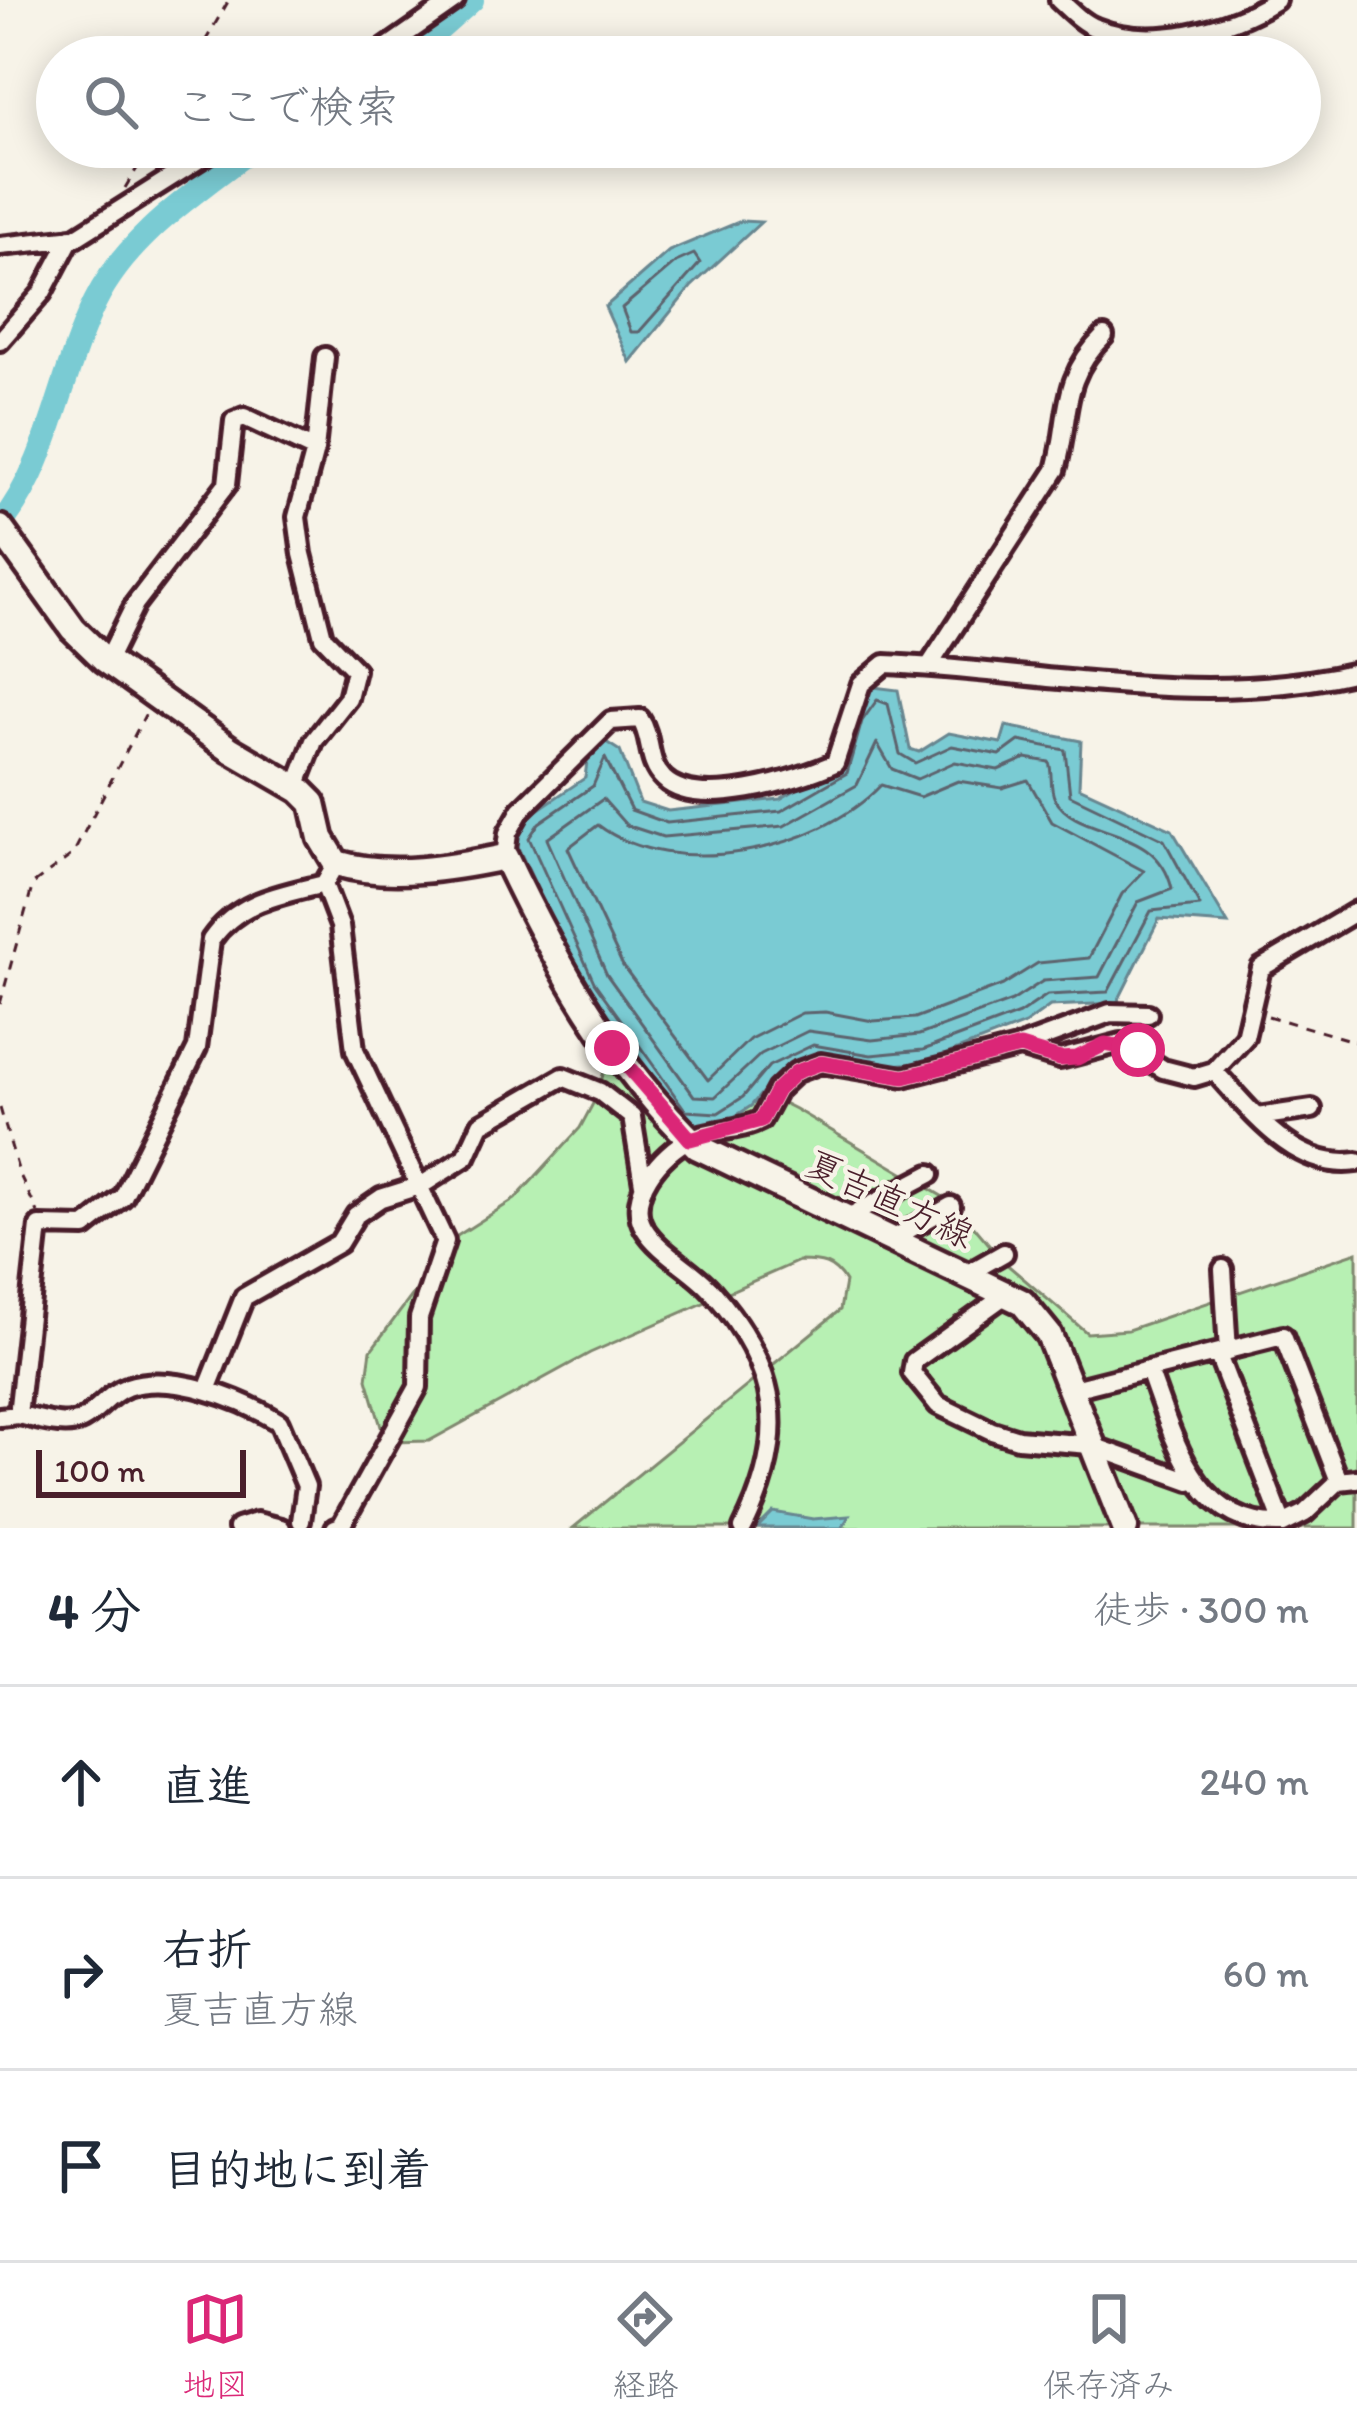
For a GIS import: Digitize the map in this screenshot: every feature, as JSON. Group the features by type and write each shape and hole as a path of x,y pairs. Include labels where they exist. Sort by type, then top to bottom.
{"main road":[{"path":"0,528 73,629 107,661 313,803 330,873 419,869 506,857"},
{"name":"夏吉直方線","path":"506,857 579,999 664,1114 690,1139 725,1164 1022,1302 1049,1335 1124,1528"}],"street":[{"path":"403,36 454,0"},
{"path":"1059,0 1096,28 1177,34 1216,31 1276,0"},
{"path":"0,246 71,238 185,168"},
{"path":"0,341 42,293 71,238"},
{"path":"929,666 1056,470 1066,434 1066,393 1104,336"},
{"path":"296,787 314,741 348,698 355,670 322,637 297,517 315,450 325,357"},
{"path":"107,661 135,604 227,484 235,422 244,417 315,450"},
{"path":"506,857 508,833 521,810 611,721 640,719 648,730 653,764 682,791 780,785 835,763 861,684 871,671 886,664 1229,689 1305,685 1357,672"},
{"path":"330,873 355,1050 422,1185 445,1240 419,1318 418,1387 369,1483 341,1526 297,1524 306,1486 280,1422 207,1390 141,1384 123,1388 84,1419 69,1423 9,1416 40,1226 85,1227 123,1197 197,1048 211,940 221,925 256,901 330,873"},
{"path":"1020,1047 1060,1059 1121,1043 1163,1069 1194,1077 1214,1071 1245,1037 1261,968 1357,911"},
{"path":"644,1184 690,1139 761,1120 777,1090 796,1072 821,1063 904,1077 1020,1047 1110,1013 1148,1014"},
{"path":"1214,1071 1257,1117 1321,1163 1357,1162"},
{"path":"207,1390 244,1297 339,1244 356,1215 381,1198 422,1185 466,1156 481,1124 563,1077 600,1092 632,1117 644,1184 638,1214 646,1232 711,1290 748,1339 772,1400 770,1450 758,1498 743,1528"},
{"path":"1257,1117 1312,1108"},
{"path":"846,1218 929,1174"},
{"path":"892,1239 951,1206"},
{"path":"968,1274 1004,1253"},
{"path":"1223,1269 1223,1354 1283,1524"},
{"path":"1007,1294 914,1361 912,1373 938,1405 1018,1439 1090,1445 1190,1480 1233,1518 1250,1526 1283,1524 1348,1480 1282,1336 1070,1390"},
{"path":"1149,1371 1190,1480"},
{"path":"238,1528 257,1522 281,1528"}],"path":[{"path":"208,36 229,0"},
{"path":"123,190 137,168"},
{"path":"0,1004 33,884 73,854 155,698"},
{"path":"1248,1018 1276,1015 1357,1042"},
{"path":"0,1108 40,1226"}],"green space":[{"path":"612,1045 696,1059 795,1109 955,1204 1004,1262 1087,1333 1128,1330 1357,1252 1357,1528 573,1528 840,1310 845,1282 831,1267 814,1261 799,1261 590,1353 429,1441 392,1442 382,1430 367,1379 371,1350 457,1236 515,1199 580,1128 596,1098"}],"water":[{"path":"741,221 761,222 691,287 630,362 605,307 669,251"},
{"path":"866,686 898,690 910,749 919,752 949,733 1001,743 1006,726 1081,741 1079,787 1172,830 1228,924 1159,919 1117,1003 1050,1006 1025,1024 926,1062 870,1067 817,1056 776,1076 751,1106 720,1126 679,1123 584,989 514,839 530,815 585,778 588,753 606,742 620,751 640,802 668,811 780,799 838,765"},
{"path":"773,1512 813,1519 849,1516 842,1528 757,1528"}],"waterway":[{"path":"430,36 472,0"},
{"path":"0,525 32,473 83,330 109,278 145,235 227,168"}],"route":[{"path":"612,1048 690,1139 761,1120 777,1090 796,1072 821,1063 904,1077 1020,1047 1060,1059 1077,1058 1105,1044 1121,1043 1138,1050"}]}
